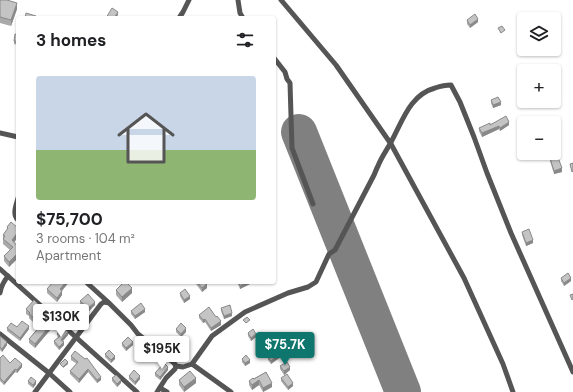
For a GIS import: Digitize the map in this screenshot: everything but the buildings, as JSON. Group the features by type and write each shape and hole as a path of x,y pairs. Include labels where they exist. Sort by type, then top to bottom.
{"street":[{"path":"180,16 189,0"},
{"path":"238,0 242,16"},
{"path":"281,0 336,65 391,144 464,278 503,364 513,392"},
{"path":"276,60 285,72 290,83 292,148 313,204"},
{"path":"88,284 131,325 138,334 176,366 183,367 192,364 212,336 245,312 288,293 308,287 316,282 330,254 335,250 378,165 391,144 405,113 412,103 422,94 433,88 451,85 460,102 474,136 487,174 511,233 573,372"},
{"path":"0,133 16,137"},
{"path":"16,207 16,218"},
{"path":"0,269 16,283"},
{"path":"0,299 1,287 8,276"},
{"path":"17,284 136,392"},
{"path":"35,392 101,304 104,302 109,303"},
{"path":"0,334 70,392"},
{"path":"192,364 231,392"},
{"path":"166,392 158,390 176,366"}],"runway":[{"path":"299,132 403,392"}]}
